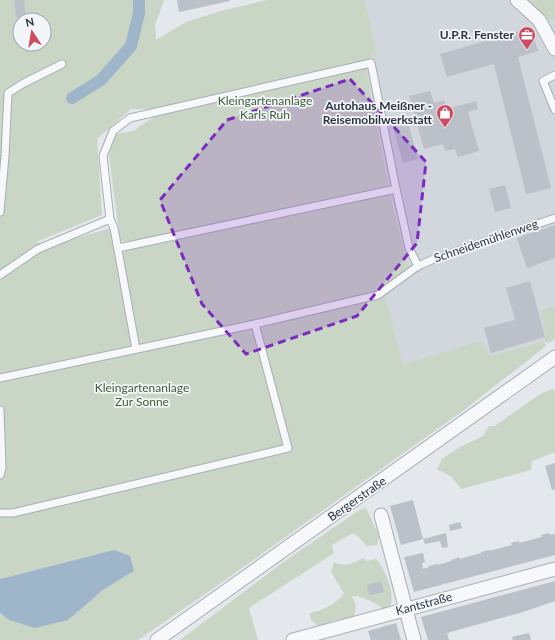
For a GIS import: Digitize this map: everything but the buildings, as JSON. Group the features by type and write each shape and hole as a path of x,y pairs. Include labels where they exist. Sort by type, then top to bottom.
{"street":[{"path":"517,0 539,20 555,49"},
{"name":"Bergerstraße","path":"157,640 555,357"},
{"path":"381,515 414,640"},
{"name":"Kantstraße","path":"293,640 555,569"}],"lane":[{"path":"136,349 114,228 110,219 102,156 113,130 130,118 371,63 409,248 418,266"},
{"path":"0,212 5,156 8,94 24,82 62,64"},
{"path":"555,75 543,81 555,110"},
{"path":"118,248 396,189"},
{"name":"Schneidemühlenweg","path":"0,378 255,324 378,295 418,266 434,259 555,218"},
{"path":"0,274 38,249 110,219"},
{"path":"0,513 13,513 288,448 255,324"},
{"path":"0,410 2,468 0,475"}],"highlighted area":[{"path":"350,79 426,162 417,243 357,316 246,354 202,304 160,200 227,120"}],"shaded area":[{"path":"365,0 517,0 539,20 555,19 555,306 541,310 547,336 544,341 490,356 403,365 383,287 409,268 389,188 365,60 377,56"}],"green space":[{"path":"0,0 164,0 155,25 156,40 186,22 221,11 267,0 365,0 377,56 365,60 389,188 131,242 120,241 109,155 116,134 133,131 157,115 155,109 131,109 97,139 102,215 36,242 52,245 111,228 116,256 130,249 390,194 409,268 383,287 403,365 480,341 490,356 544,341 546,346 464,410 211,590 138,640 0,640 0,613 9,620 68,620 103,590 134,571 114,550 0,579"},
{"path":"517,0 555,0 555,19 539,20"},
{"path":"555,306 555,339 549,343 544,341 546,336 541,310"},
{"path":"552,389 555,391 555,452 532,461 531,470 461,489 452,477 437,469 442,459 460,447 483,436 489,426 495,426 540,394"},
{"path":"366,508 379,536 377,545 366,546 359,537 353,533 332,545 334,553 249,608 258,640 180,640 285,561 358,511"},
{"path":"363,558 367,561 376,559 383,569 391,589 392,596 390,607 385,609 365,598 352,596 356,606 354,617 335,620 318,626 311,620 310,613 330,606 344,593 331,572 334,562 349,564"}],"water":[{"path":"114,550 130,556 134,571 103,590 68,620 35,628 9,620 0,613 0,579"}],"waterway":[{"path":"72,98 101,80 131,46 139,13 139,0"}],"place":[{"name":"U.P.R. Fenster","path":"527,50"},
{"name":"Autohaus Meißner - Reisemobilwerkstatt","path":"445,128"}],"park label":[{"name":"Kleingartenanlage Karls Ruh","path":"265,108"},
{"name":"Kleingartenanlage Zur Sonne","path":"142,395"}]}
